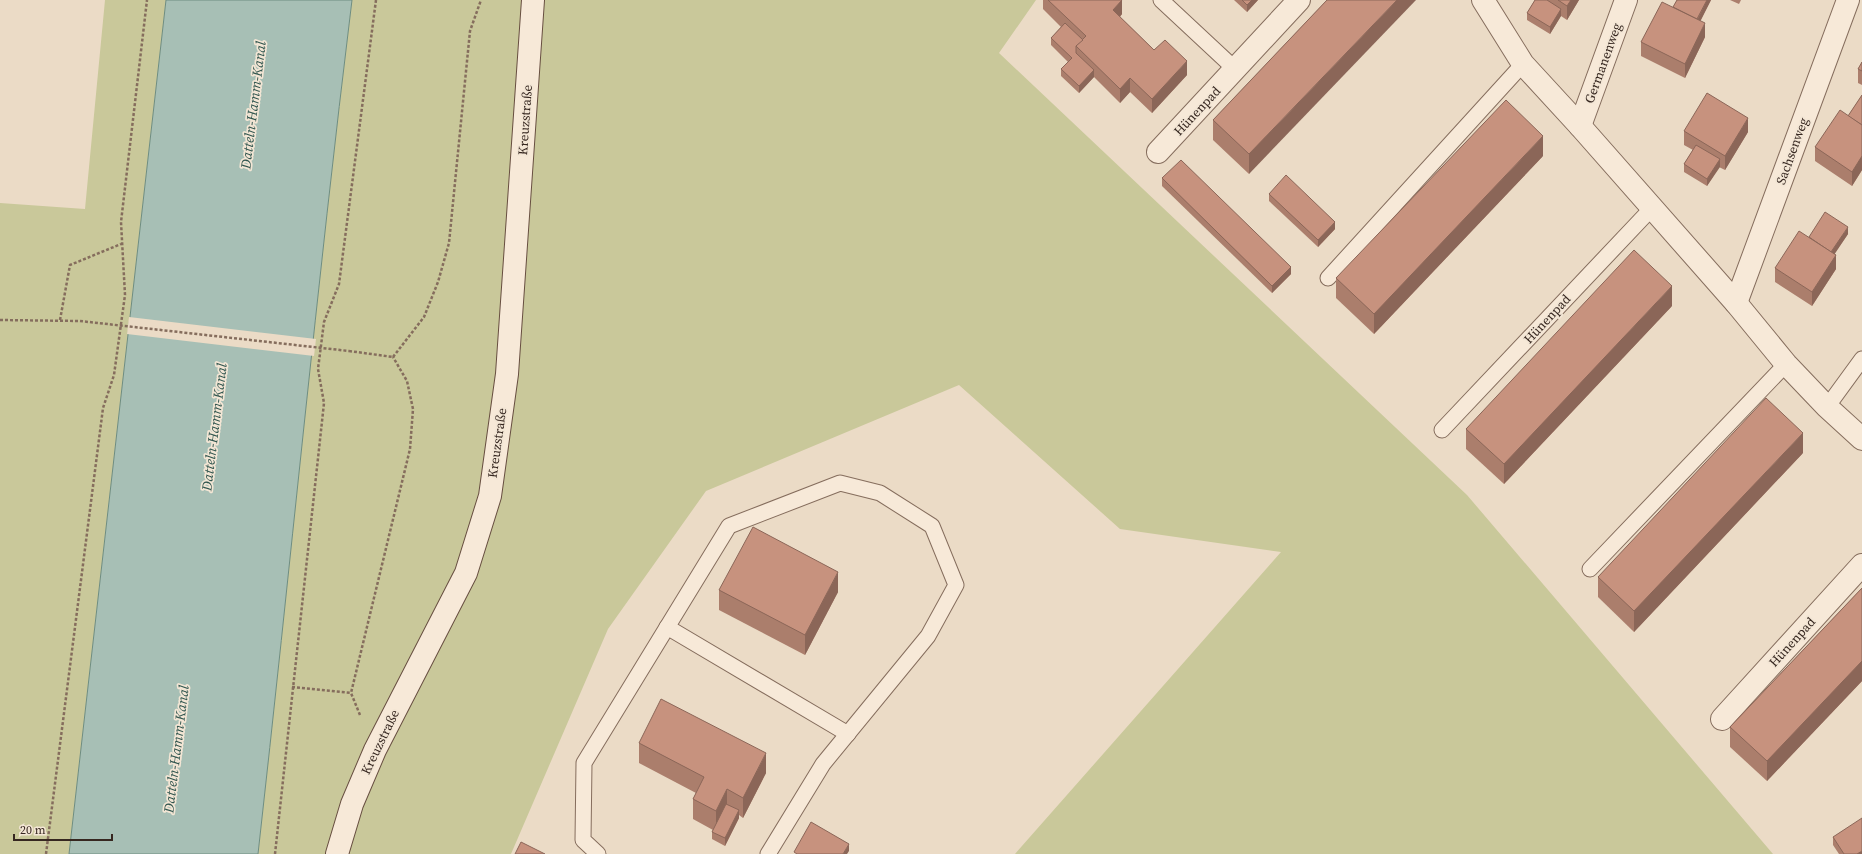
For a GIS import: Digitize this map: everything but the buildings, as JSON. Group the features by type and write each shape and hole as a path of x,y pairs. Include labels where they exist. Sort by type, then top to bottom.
{"street":[{"name":"Kreuzstraße","path":"337,854 352,804 375,750 466,573 490,496 507,374 533,0"},
{"name":"Hünenpad","path":"1158,152 1299,0"},
{"path":"1483,0 1523,64 1580,126 1736,303 1786,364 1827,407 1862,439"},
{"name":"Germanenweg","path":"1580,126 1626,0"},
{"name":"Sachsenweg","path":"1736,303 1848,0"},
{"name":"Hünenpad","path":"1722,719 1862,565"}],"lane":[{"path":"1161,0 1235,69"},
{"path":"1328,278 1523,64"},
{"name":"Hünenpad","path":"1442,430 1652,208"},
{"path":"1827,407 1862,359"},
{"path":"1590,569 1786,364"},
{"path":"598,854 583,840 584,763 729,526 840,482 880,493 932,526 956,585 928,636 824,764 768,854"},
{"path":"667,627 848,734"}],"path":[{"path":"46,854 103,408 114,375 125,295 121,244 121,222 147,0"},
{"path":"275,854 324,403 318,369 324,322 339,284 376,0"},
{"path":"393,357 424,317 438,282 449,243 470,31 482,0"},
{"path":"60,320 70,265 121,244"},
{"path":"0,320 80,321 393,357"},
{"path":"375,750 351,693 410,449 413,409 407,381 393,357"},
{"path":"292,687 351,693"}],"green space":[{"path":"105,0 166,0 69,854 0,854 0,203 85,209"},
{"path":"352,0 1036,0 999,53 1467,495 1773,854 1015,854 1281,552 1120,529 959,385 706,491 608,629 511,854 258,854 327,213"}],"water":[{"name":"Datteln-Hamm-Kanal","path":"166,0 352,0 327,213 258,854 69,854"}],"pier":[{"path":"129,317 316,339 314,356 127,334"}]}
